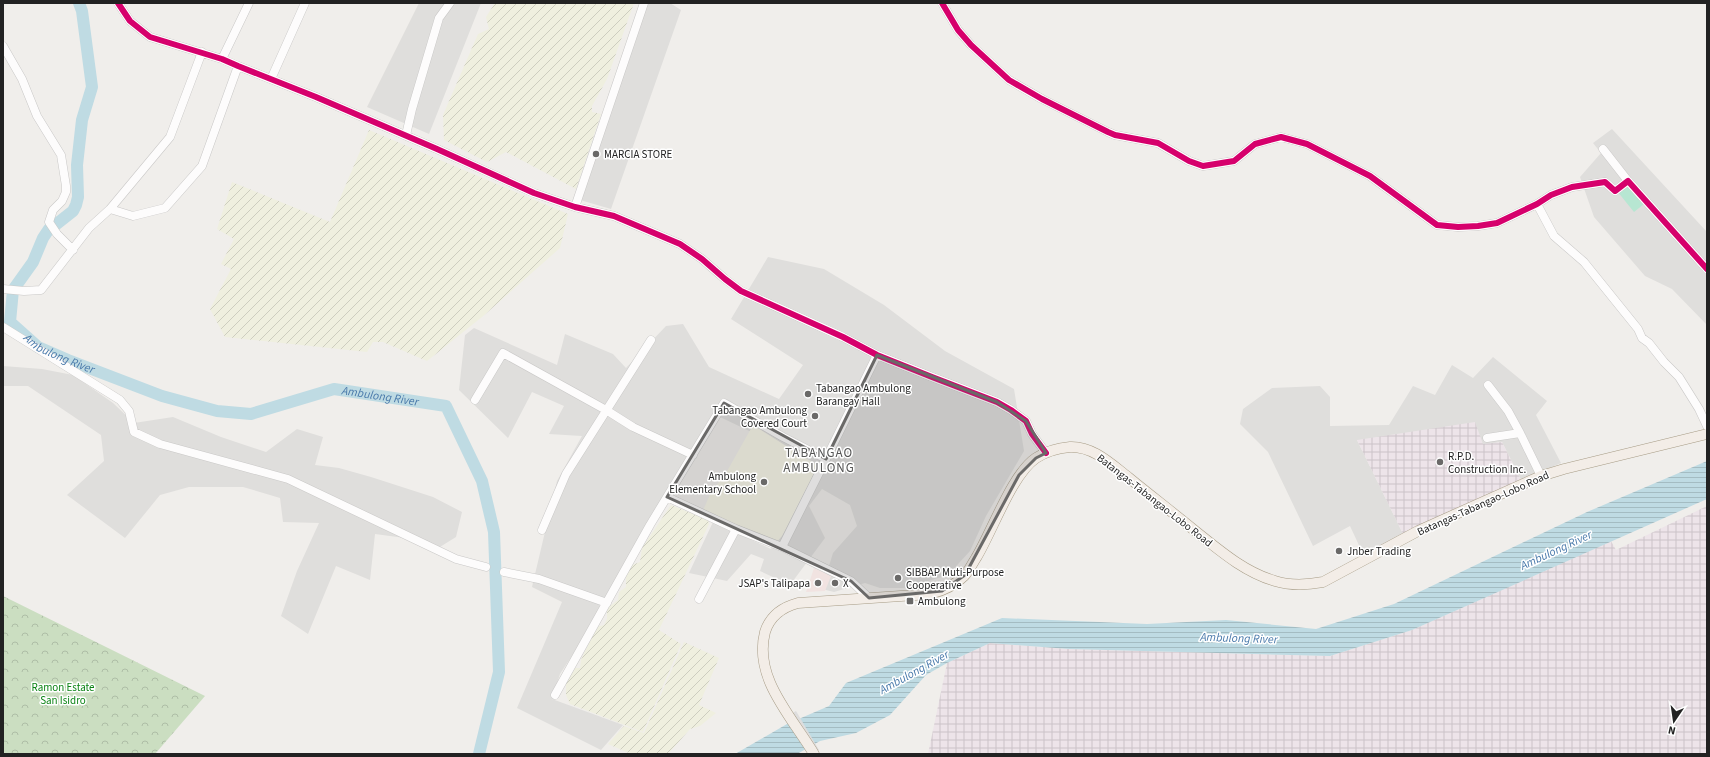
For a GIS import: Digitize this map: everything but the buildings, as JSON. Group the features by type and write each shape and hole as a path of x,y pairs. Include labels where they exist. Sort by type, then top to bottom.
{"main road":[{"name":"Batangas-Tabangao-Lobo Road","path":"814,754 772,688 764,670 762,654 764,639 767,627 774,616 790,605 798,602 930,594 942,591 965,575 983,546 1019,475 1036,458 1046,453 1070,447 1084,448 1092,452 1123,473 1246,569 1276,582 1307,585 1329,580 1418,531 1541,476 1707,434"}],"street":[{"path":"118,3 130,21 150,37 202,52 271,78 406,135 534,193 575,207 614,216 680,244 702,258 741,291 843,337 877,355 997,402 1026,421 1032,434 1046,453"},
{"path":"222,59 249,3"},
{"path":"271,78 305,3"},
{"path":"406,135 412,109 439,18 450,3"},
{"path":"575,207 644,3"},
{"path":"942,3 958,30 966,40 1009,80 1042,99 1108,132 1115,135 1158,143 1189,161 1203,166 1234,161 1255,144 1281,137 1306,144 1370,176 1438,225 1458,227 1497,223 1537,204 1551,195 1572,187 1605,182 1615,191 1628,180"},
{"path":"3,46 22,79 37,116 61,155 66,192 62,201 52,210 49,222 57,234 73,250"},
{"path":"3,289 24,291 41,290 89,228 110,209 170,137 202,52"},
{"path":"110,209 133,216 165,208 202,166 238,66"},
{"path":"1603,149 1628,180 1707,269"},
{"path":"1537,204 1554,236 1584,262 1638,328 1642,338 1649,343 1664,362 1679,377 1700,409 1707,426"},
{"path":"3,327 120,400 129,411 134,432 160,444 288,479 456,558 486,567"},
{"path":"542,530 566,474 651,340"},
{"path":"475,400 503,353 606,410 633,427 693,455"},
{"path":"782,547 877,355"},
{"path":"1488,385 1508,411 1541,476"},
{"path":"555,695 667,497 724,403 783,437 826,459"},
{"path":"1487,438 1520,433"},
{"path":"667,497 736,529 782,547 851,581 869,598"},
{"path":"699,599 736,529"},
{"path":"504,572 539,579 607,603"}],"highlighted area":[{"path":"877,355 997,402 1026,421 1046,453 1036,458 1019,475 965,575 942,591 869,598 851,581 667,497 724,403 826,459"}],"shaded area":[{"path":"419,3 481,3 429,134 367,107"},
{"path":"647,3 670,3 681,10 611,209 580,200"},
{"path":"1612,129 1707,232 1707,325 1672,289 1645,276 1594,217 1580,177 1601,153 1593,143"},
{"path":"768,257 824,269 884,305 945,351 1014,389 1024,451 986,516 970,551 948,575 905,588 880,588 865,583 834,592 822,589 833,553 857,526 850,505 822,489 809,506 825,538 790,585 760,571 764,559 751,554 727,581 689,573 713,522 771,549 820,465 720,417 607,602 560,674 552,699 623,725 601,750 517,708 562,602 532,587 557,481 582,436 549,434 564,406 532,392 508,438 459,390 465,335 474,328 557,365 565,334 613,354 626,368 666,326 683,324 709,367 779,399 803,365 731,319"},
{"path":"1493,357 1547,401 1536,415 1561,463 1521,480 1502,442 1483,445 1357,440 1404,536 1364,556 1350,526 1313,546 1268,452 1240,424 1243,409 1272,388 1320,386 1330,397 1330,426 1389,425 1413,386 1435,395 1452,365 1473,378"},
{"path":"3,366 42,369 73,375 113,403 134,423 173,417 221,437 266,452 297,429 323,437 315,465 339,468 433,497 462,512 456,537 435,550 405,538 375,534 370,580 336,566 308,634 281,616 297,571 319,523 283,522 280,498 243,487 189,487 160,495 125,538 67,495 104,461 101,435 28,386 3,386"},
{"name":"R.P.D. Construction Inc.","path":"1475,422 1483,444 1502,442 1521,480 1404,536 1357,440"},
{"name":"Ambulong Elementary School","path":"753,425 818,466 782,536 776,543 702,513 711,492 726,473"},
{"path":"1707,506 1707,754 928,754 947,663 990,643 1069,649 1330,656 1412,630 1611,541 1616,550"},
{"name":"JSAP's Talipapa","path":"814,568 831,576 825,591 806,592"}],"green space":[{"path":"495,3 634,3 607,79 592,106 592,112 601,114 576,189 506,152 487,162 444,140 443,115 478,34 489,29 486,17"},
{"path":"369,130 568,214 560,248 482,317 427,361 383,342 373,342 367,352 225,337 210,309 231,269 221,264 234,239 217,229 232,182 330,222"},
{"path":"1627,182 1644,204 1634,212 1617,191"},
{"path":"671,505 708,520 709,524 659,630 681,644 643,732 570,704 566,695 566,678 573,668 580,668 581,660 596,627 604,625 607,619 607,611 605,606 610,606 618,600 619,592 626,587 626,575 632,565 640,562 642,548"},
{"name":"Ramon Estate San Isidro","path":"3,596 205,696 155,754 3,754"},
{"path":"684,642 719,658 699,705 716,713 700,726 690,729 668,754 631,754 608,744 624,726 644,733"}],"water":[{"path":"1707,461 1707,499 1412,630 1330,656 1069,649 990,643 947,663 926,675 890,715 856,733 820,741 797,754 735,754 787,724 829,706 846,683 1002,618 1147,624 1226,620 1316,629 1394,604 1587,512"}],"pier":[{"path":"796,711 819,750 812,754 786,717"}],"waterway":[{"name":"Ambulong River","path":"54,226 73,211 76,205 78,197 77,165 82,120 92,87 82,11 79,3"},
{"name":"Ambulong River","path":"49,229 43,238 33,262 13,290 10,322 38,347 162,396 217,411 251,414 334,389 446,406 482,481 494,532 499,672 479,754"}],"cycle path":[{"path":"118,3 130,21 150,37 222,59 316,97 534,193 575,207 614,216 680,244 702,259 741,291 843,337 877,355 997,402 1026,421 1032,434 1046,453"},
{"path":"942,3 958,30 971,45 1009,80 1042,99 1108,132 1115,135 1158,143 1189,161 1203,166 1234,161 1255,144 1281,137 1307,144 1370,176 1437,225 1458,227 1497,223 1537,204 1551,195 1572,187 1605,182 1615,191 1628,181 1707,269"}],"place":[{"name":"MARCIA STORE","path":"596,154"},
{"name":"Tabangao Ambulong Barangay Hall","path":"808,394"},
{"name":"Tabangao Ambulong Covered Court","path":"815,416"},
{"name":"R.P.D. Construction Inc.","path":"1440,462"},
{"name":"Ambulong Elementary School","path":"764,482"},
{"name":"Jnber Trading","path":"1339,551"},
{"name":"SIBBAP Muti-Purpose Cooperative","path":"898,578"},
{"name":"JSAP's Talipapa","path":"818,583"},
{"name":"X","path":"835,583"},
{"name":"Ambulong","path":"910,601"}],"district":[{"name":"TABANGAO AMBULONG","path":"819,460"}]}
